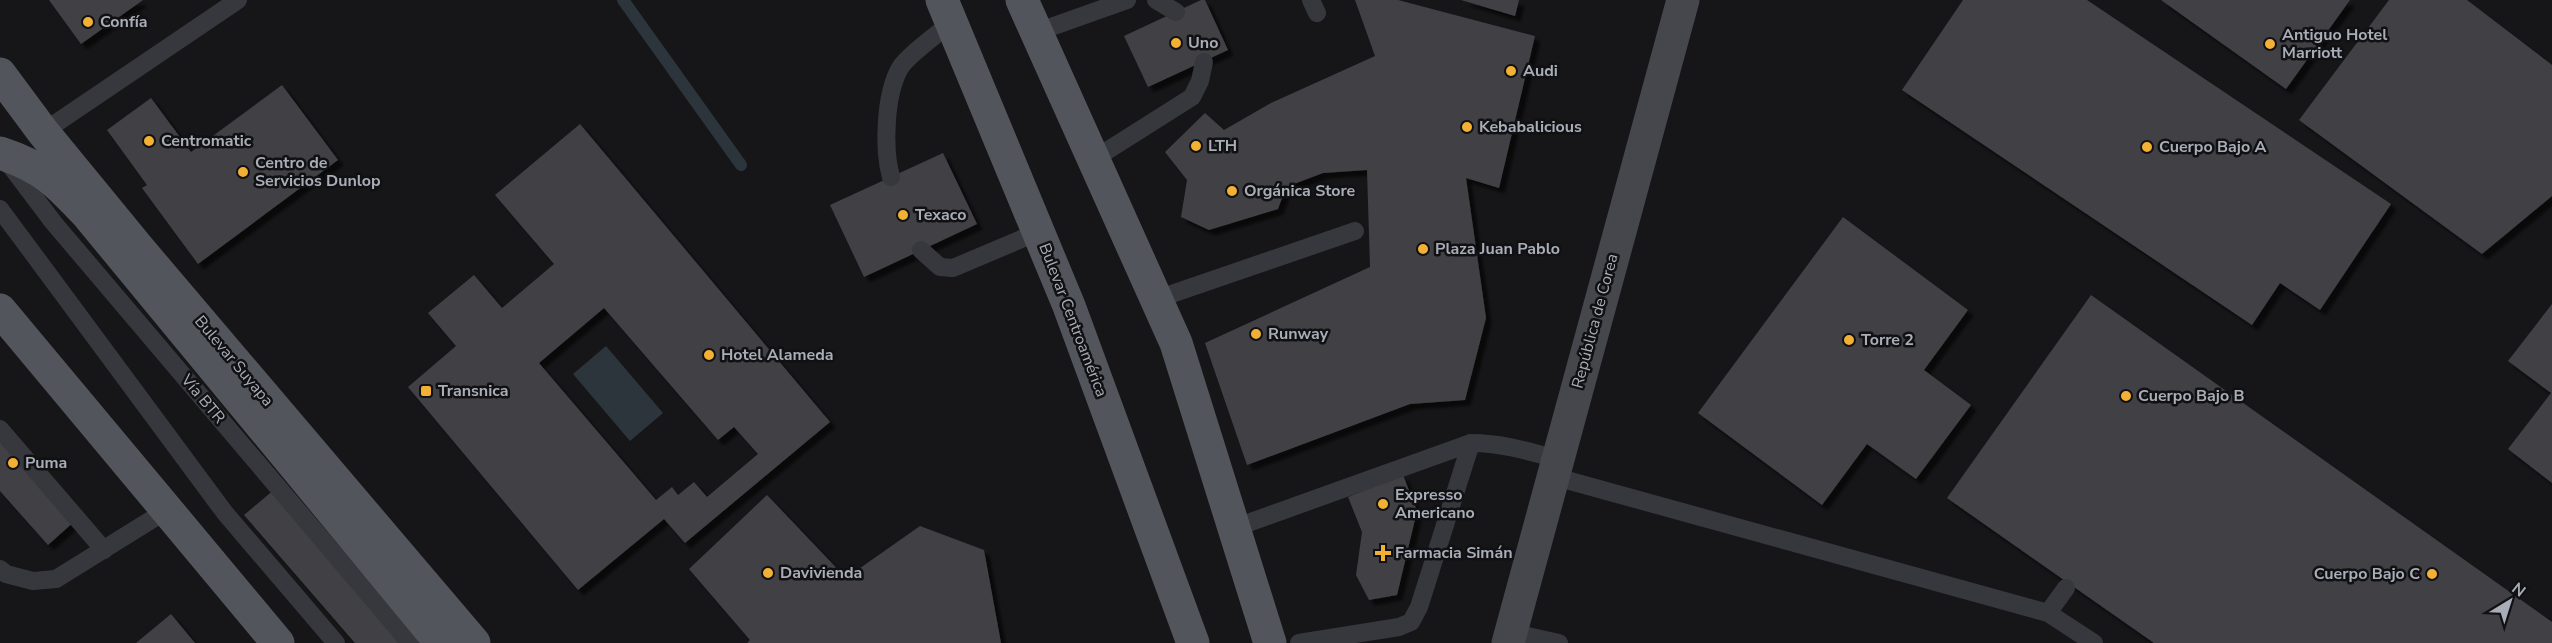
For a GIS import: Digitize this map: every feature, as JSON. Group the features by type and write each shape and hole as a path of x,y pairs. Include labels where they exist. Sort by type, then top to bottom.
{"main road":[{"path":"1023,0 1176,343 1270,643"},
{"name":"Bulevar Centroamérica","path":"947,11 1070,306 1193,643"},
{"name":"Bulevar Suyapa","path":"0,74 43,132 139,249 474,643"},
{"path":"0,152 23,161 55,180 87,214 441,643"},
{"path":"0,310 278,643"}],"street":[{"name":"República de Corea","path":"1509,638 1683,0"}],"lane":[{"path":"43,132 238,0"},
{"path":"1037,32 1127,0"},
{"path":"1156,0 1176,12"},
{"path":"891,177 885,158 889,105 901,67 947,11"},
{"path":"1094,159 1192,97 1200,81 1204,62"},
{"name":"Vía BTR","path":"0,152 53,222 410,643"},
{"path":"0,209 225,513 336,643"},
{"path":"1157,299 1355,231"},
{"path":"921,250 940,267 953,268 1038,232"},
{"path":"0,429 104,549"},
{"path":"1299,643 1399,627 1411,622 1419,607 1471,443"},
{"path":"1234,528 1471,443 1489,443 1515,447 1554,468 2048,613 2094,643"},
{"path":"0,569 6,574 33,581 56,579 167,510"},
{"path":"2048,613 2066,588"},
{"path":"1509,638 1559,643"}],"shaded area":[{"path":"606,346 663,413 630,441 573,374"}],"building":[{"name":"Confía","path":"49,0 143,0 81,44"},
{"name":"Uno","path":"1205,0 1228,50 1148,87 1124,36"},
{"name":"Plaza Juan Pablo","path":"1355,0 1398,0 1535,36 1499,188 1466,178 1486,318 1465,400 1410,404 1247,465 1205,343 1370,267 1367,170 1323,173 1286,187 1278,209 1209,230 1181,217 1187,180 1165,152 1205,113 1224,130 1271,103 1375,56"},
{"path":"1461,0 1519,0 1515,16"},
{"name":"Cuerpo Bajo A","path":"1963,0 2087,0 2391,204 2320,310 2280,283 2252,325 1902,90"},
{"name":"Antiguo Hotel Marriott","path":"2161,0 2350,0 2286,89"},
{"path":"2389,0 2467,0 2552,65 2552,196 2482,254 2299,120"},
{"name":"Centro de Servicios Dunlop","path":"282,85 338,160 198,264 142,188 147,185 107,130 151,98 191,152"},
{"name":"Hotel Alameda","path":"580,124 830,422 685,543 664,519 578,590 408,387 456,346 428,313 474,275 502,308 554,264 495,195","holes":["604,308 718,440 734,427 758,454 707,497 694,482 678,495 672,487 656,500 539,363"]},
{"name":"Texaco","path":"943,153 977,224 864,277 830,205"},
{"name":"Torre 2","path":"1843,217 1968,310 1924,370 1971,405 1916,479 1867,444 1822,505 1698,413"},
{"name":"Cuerpo Bajo B","path":"2091,295 2552,622 2552,643 2154,643 1947,498"},
{"path":"2552,304 2552,483 2508,449 2551,393 2508,361"},
{"name":"Puma","path":"0,435 76,520 48,545 0,491"},
{"name":"Farmacia Simán","path":"1403,475 1417,511 1397,595 1369,600 1356,575 1362,532 1348,497"},
{"path":"275,489 406,643 355,643 244,515"},
{"name":"Davivienda","path":"767,495 846,578 920,526 984,550 1001,643 747,643 750,640 689,569"},
{"path":"171,614 195,643 136,643"}],"waterway":[{"path":"623,0 741,165"}],"place":[{"name":"Confía","path":"88,22"},
{"name":"Uno","path":"1176,43"},
{"name":"Antiguo Hotel Marriott","path":"2270,44"},
{"name":"Audi","path":"1511,71"},
{"name":"Kebabalicious","path":"1467,127"},
{"name":"Centromatic","path":"149,141"},
{"name":"LTH","path":"1196,146"},
{"name":"Cuerpo Bajo A","path":"2147,147"},
{"name":"Centro de Servicios Dunlop","path":"243,172"},
{"name":"Orgánica Store","path":"1232,191"},
{"name":"Texaco","path":"903,215"},
{"name":"Plaza Juan Pablo","path":"1423,249"},
{"name":"Runway","path":"1256,334"},
{"name":"Torre 2","path":"1849,340"},
{"name":"Hotel Alameda","path":"709,355"},
{"name":"Transnica","path":"426,391"},
{"name":"Cuerpo Bajo B","path":"2126,396"},
{"name":"Puma","path":"13,463"},
{"name":"Expresso Americano","path":"1383,504"},
{"name":"Farmacia Simán","path":"1383,553"},
{"name":"Davivienda","path":"768,573"},
{"name":"Cuerpo Bajo C","path":"2432,574"}]}
